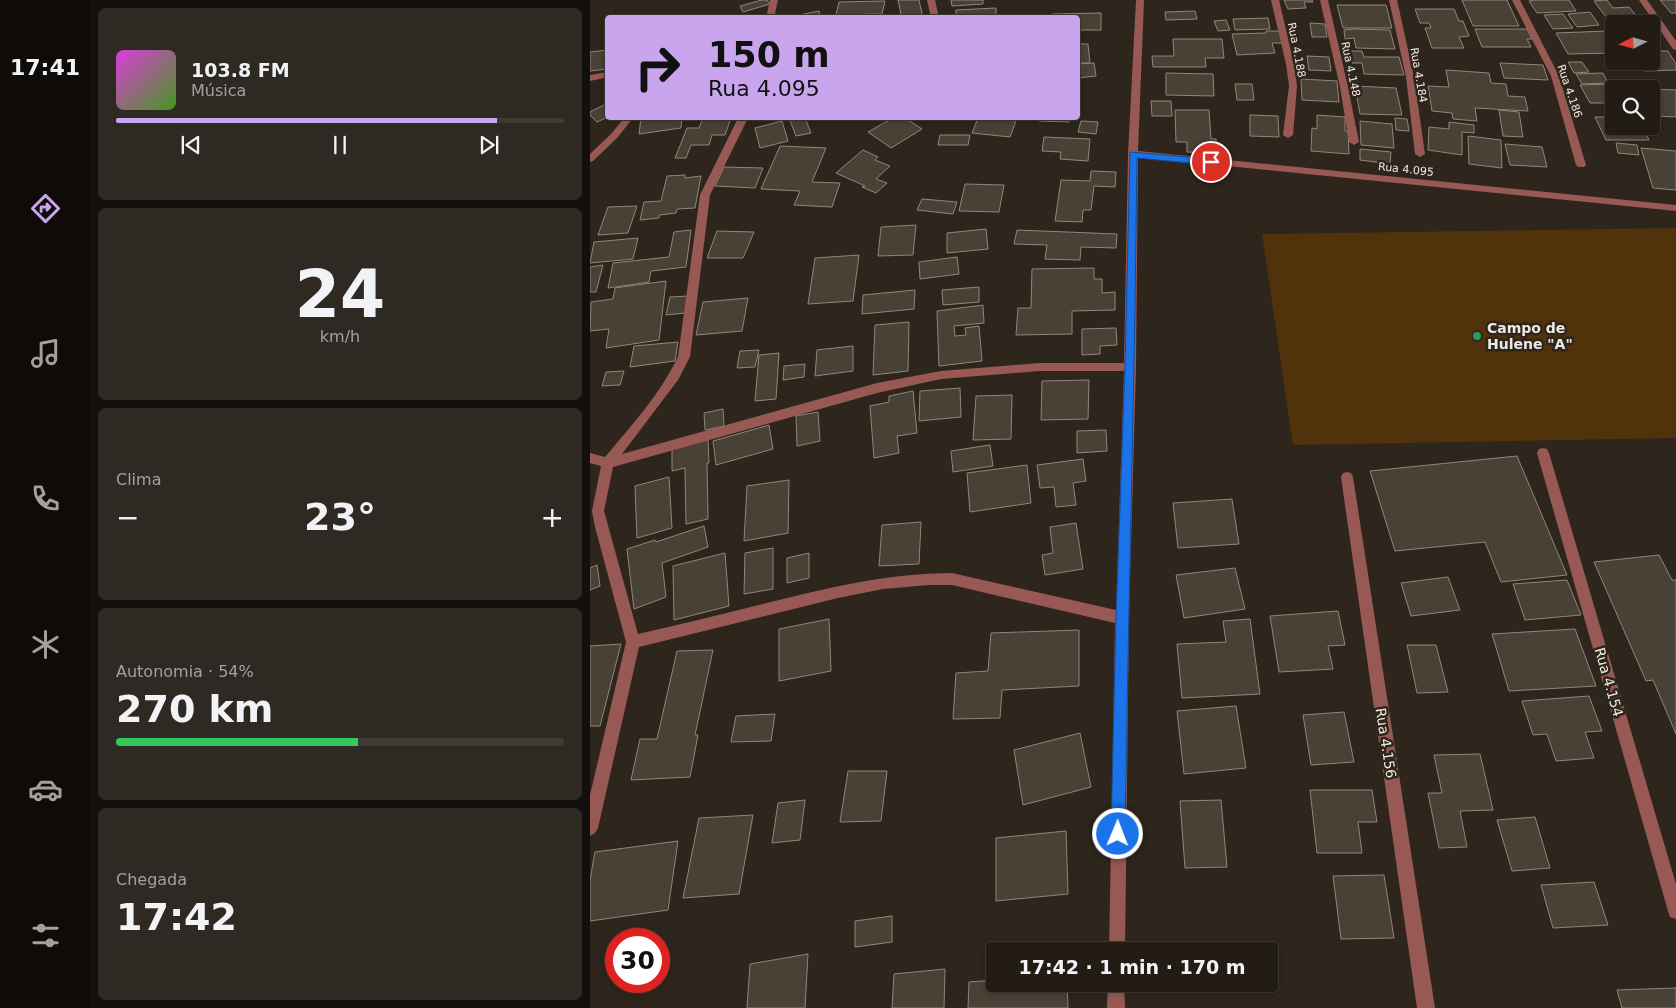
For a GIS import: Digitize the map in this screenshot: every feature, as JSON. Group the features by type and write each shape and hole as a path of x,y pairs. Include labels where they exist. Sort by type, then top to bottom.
{"street":[{"path":"771,15 774,0"},
{"path":"932,0 934,15"},
{"path":"1116,942 1122,618 1130,367 1133,154 1140,0"},
{"name":"Rua 4.188","path":"1274,0 1290,64 1293,86 1288,135"},
{"name":"Rua 4.148","path":"1324,0 1344,87 1354,142"},
{"name":"Rua 4.184","path":"1393,0 1410,77 1420,154"},
{"name":"Rua 4.186","path":"1516,0 1555,76 1581,165"},
{"path":"1643,0 1676,47"},
{"path":"590,78 605,75"},
{"path":"590,159 614,136 626,120"},
{"path":"590,828 633,642 598,512 608,463 650,410 674,376 684,357 705,195 742,120"},
{"name":"Rua 4.095","path":"1133,154 1676,208"},
{"path":"590,458 608,463 877,388 942,374 1039,367 1130,367"},
{"name":"Rua 4.154","path":"1543,453 1676,911"},
{"name":"Rua 4.156","path":"1347,477 1426,1008"},
{"path":"633,642 831,592 931,578 952,579 1122,618"},
{"path":"1116,992 1116,1008"}],"shaded area":[{"name":"Campo de Hulene \"A\"","path":"1676,228 1676,438 1293,445 1262,234"}],"building":[{"path":"767,0 770,4 743,12 740,6"},
{"path":"898,0 919,0 922,15 896,15 901,14"},
{"path":"951,0 983,0 983,4 952,6"},
{"path":"1284,0 1312,0 1313,2 1304,2 1306,8 1288,9"},
{"path":"1462,0 1507,0 1519,26 1473,26"},
{"path":"1569,0 1576,11 1537,13 1529,1"},
{"path":"1607,0 1613,8 1629,7 1636,15 1605,16 1594,1"},
{"path":"1660,0 1676,0 1676,13 1671,13"},
{"path":"885,1 882,14 836,15 839,2"},
{"path":"1337,5 1386,5 1392,28 1343,28"},
{"path":"996,8 996,15 956,15 956,10"},
{"path":"1415,9 1454,9 1459,21 1463,21 1469,36 1459,37 1464,48 1432,48 1425,28 1431,28 1429,23 1420,23"},
{"path":"819,11 820,15 799,15"},
{"path":"1195,11 1197,19 1166,20 1165,12"},
{"path":"1590,12 1599,25 1577,27 1568,14"},
{"path":"1101,13 1101,30 1080,30 1080,15 1052,14"},
{"path":"1563,14 1573,28 1553,29 1544,15"},
{"path":"1268,18 1270,29 1235,30 1233,19"},
{"path":"1226,20 1230,30 1218,31 1214,21"},
{"path":"1310,23 1325,24 1327,37 1312,37"},
{"path":"1475,29 1527,29 1532,39 1527,39 1531,47 1482,47"},
{"path":"1344,30 1390,30 1395,49 1356,48 1354,38 1345,39"},
{"path":"1266,31 1279,31 1283,43 1272,43 1275,53 1237,55 1232,34 1266,33"},
{"path":"1605,31 1605,53 1568,54 1556,33"},
{"path":"1173,39 1222,39 1224,58 1205,58 1206,67 1153,67 1152,56 1174,56"},
{"path":"1080,44 1088,44 1090,63 1080,63"},
{"path":"605,50 605,69 590,71 590,52"},
{"path":"1350,51 1362,51 1364,57 1399,57 1404,75 1364,74 1362,63 1352,63"},
{"path":"1660,51 1668,51 1676,64 1676,70 1645,71 1660,70"},
{"path":"1307,56 1329,57 1331,71 1309,70"},
{"path":"1568,62 1582,62 1589,72 1574,73"},
{"path":"1094,63 1096,76 1080,78 1080,64"},
{"path":"1500,63 1543,65 1548,80 1504,78"},
{"path":"1446,70 1489,73 1491,83 1506,84 1508,96 1525,97 1528,111 1475,108 1477,121 1453,119 1452,113 1432,111 1428,86 1449,87"},
{"path":"1166,73 1213,74 1214,96 1166,95"},
{"path":"1603,73 1606,80 1605,83 1582,84 1576,74"},
{"path":"1301,79 1337,81 1339,102 1302,100"},
{"path":"1235,84 1252,84 1254,100 1237,100"},
{"path":"1605,84 1605,103 1590,103 1580,85"},
{"path":"1355,86 1396,88 1402,115 1360,114"},
{"path":"1660,89 1676,90 1676,117 1660,116"},
{"path":"1151,101 1171,101 1172,116 1152,116"},
{"path":"605,104 605,118 597,122 590,115 590,112"},
{"path":"1175,110 1209,110 1211,139 1216,139 1217,153 1187,152 1187,142 1176,142"},
{"path":"1499,110 1519,112 1523,137 1503,136"},
{"path":"1250,115 1278,116 1279,137 1250,136"},
{"path":"1317,115 1345,117 1345,131 1348,131 1349,154 1311,151 1312,128 1317,129"},
{"path":"1595,117 1605,117 1605,135 1646,135 1649,140 1606,140"},
{"path":"1395,118 1407,119 1409,131 1396,130"},
{"path":"641,120 682,120 681,128 639,134"},
{"path":"702,120 730,120 725,135 712,135 709,145 691,145 686,158 675,158 687,128 699,128"},
{"path":"790,120 806,120 811,133 796,136"},
{"path":"889,120 908,120 922,129 891,148 868,132"},
{"path":"977,120 1016,120 1010,137 972,133"},
{"path":"1039,120 1070,120 1069,122"},
{"path":"782,121 788,141 760,148 755,128"},
{"path":"1081,121 1098,122 1096,134 1078,132"},
{"path":"1360,121 1392,124 1394,148 1361,145"},
{"path":"1449,122 1474,125 1474,133 1462,132 1462,155 1428,150 1429,127 1449,129"},
{"path":"940,135 970,135 968,145 938,145"},
{"path":"1468,136 1501,140 1502,168 1469,164"},
{"path":"1044,137 1090,139 1088,161 1060,159 1061,152 1042,151"},
{"path":"1616,143 1637,145 1639,155 1618,153"},
{"path":"1505,144 1542,147 1547,167 1510,165"},
{"path":"780,146 826,148 812,182 840,183 832,207 794,205 800,191 761,189"},
{"path":"1641,148 1676,151 1676,190 1653,188"},
{"path":"1360,149 1391,152 1390,164 1360,160"},
{"path":"863,150 878,157 875,160 890,166 876,179 887,183 876,193 836,173"},
{"path":"724,167 763,168 755,188 715,186"},
{"path":"1091,171 1116,172 1115,187 1094,186 1091,210 1083,210 1082,222 1055,221 1061,180 1090,181"},
{"path":"685,175 685,178 701,176 695,208 677,209 676,213 659,215 659,218 640,220 644,202 661,201 667,176"},
{"path":"965,184 1004,185 999,212 959,211"},
{"path":"922,199 957,202 953,214 917,210"},
{"path":"637,206 628,233 598,235 608,207"},
{"path":"916,225 913,255 878,256 881,227"},
{"path":"986,229 988,249 947,253 947,233"},
{"path":"691,230 686,267 651,271 649,282 608,288 613,263 669,257 674,232"},
{"path":"1017,230 1117,234 1116,248 1081,247 1080,260 1045,259 1047,245 1014,244"},
{"path":"717,231 754,232 743,258 707,258"},
{"path":"638,238 633,259 590,263 594,242"},
{"path":"859,255 853,301 808,304 815,258"},
{"path":"957,257 959,274 920,279 919,262"},
{"path":"603,265 596,292 590,292 590,267"},
{"path":"1094,268 1094,279 1102,279 1102,293 1115,292 1115,310 1072,311 1072,334 1016,335 1018,308 1031,308 1032,269"},
{"path":"666,281 659,340 606,348 609,329 590,331 591,302 613,299 615,288"},
{"path":"979,287 979,302 943,305 942,290"},
{"path":"915,290 914,309 862,314 863,295"},
{"path":"689,296 685,313 666,315 670,297"},
{"path":"748,298 742,331 696,335 703,302"},
{"path":"983,305 984,323 954,326 955,336 966,335 965,328 979,326 982,361 939,366 937,311"},
{"path":"909,322 908,371 873,375 875,325"},
{"path":"1116,328 1117,345 1100,346 1100,354 1082,355 1082,329"},
{"path":"678,342 675,361 630,367 634,346"},
{"path":"853,346 853,371 815,376 817,350"},
{"path":"759,350 755,367 737,368 740,351"},
{"path":"779,353 776,399 755,401 759,355"},
{"path":"805,364 804,377 783,380 784,366"},
{"path":"624,371 620,385 602,386 606,372"},
{"path":"1089,380 1088,419 1041,420 1042,381"},
{"path":"960,388 961,417 919,421 920,391"},
{"path":"913,391 917,433 897,436 899,453 874,458 870,406 889,402 889,396"},
{"path":"1012,395 1011,439 973,440 976,396"},
{"path":"723,409 724,426 705,430 704,413"},
{"path":"818,412 820,441 797,446 796,416"},
{"path":"769,425 773,449 716,465 713,441"},
{"path":"1106,430 1107,451 1077,453 1077,431"},
{"path":"708,440 708,519 686,524 685,468 672,471 672,448"},
{"path":"990,445 993,466 953,472 951,451"},
{"path":"1517,456 1567,575 1501,582 1485,542 1395,551 1370,471"},
{"path":"1083,459 1086,481 1073,483 1076,505 1056,507 1054,487 1040,488 1037,465"},
{"path":"1027,465 1031,503 970,512 967,473"},
{"path":"669,477 672,528 637,538 635,486"},
{"path":"789,480 788,533 744,541 747,486"},
{"path":"1232,499 1239,544 1178,548 1173,503"},
{"path":"921,522 919,564 879,566 882,525"},
{"path":"1076,523 1083,569 1045,575 1042,555 1053,553 1050,527"},
{"path":"704,526 708,547 662,563 666,597 634,609 627,549 655,540 656,542"},
{"path":"773,548 773,589 744,594 745,553"},
{"path":"725,553 729,606 674,620 673,566"},
{"path":"809,553 809,578 787,583 787,558"},
{"path":"1659,555 1672,580 1676,580 1676,734 1653,680 1646,681 1594,562"},
{"path":"597,565 600,586 590,590 590,568"},
{"path":"1235,568 1245,609 1184,618 1176,575"},
{"path":"1448,577 1460,610 1411,616 1401,583"},
{"path":"1567,580 1581,615 1525,620 1513,584"},
{"path":"1338,611 1345,645 1328,646 1333,669 1279,672 1270,616"},
{"path":"829,619 831,671 779,681 779,629"},
{"path":"1250,619 1260,694 1182,698 1177,644 1226,642 1223,621"},
{"path":"1575,629 1596,686 1509,691 1492,634"},
{"path":"1079,630 1079,686 1002,690 1000,718 953,719 956,673 988,671 991,633"},
{"path":"621,644 600,726 590,726 590,646"},
{"path":"1407,645 1436,645 1448,692 1417,693"},
{"path":"713,650 695,735 698,735 690,777 631,780 640,739 657,739 677,651"},
{"path":"1589,696 1602,731 1585,732 1594,758 1556,761 1547,734 1533,735 1522,701"},
{"path":"1236,706 1246,768 1184,774 1177,711"},
{"path":"1344,712 1354,762 1311,765 1303,715"},
{"path":"775,714 771,741 731,742 736,716"},
{"path":"1080,733 1091,787 1023,805 1014,750"},
{"path":"1480,754 1493,810 1460,811 1467,847 1439,848 1428,793 1442,793 1434,755"},
{"path":"848,771 887,771 881,821 840,822"},
{"path":"1310,790 1372,790 1377,822 1358,822 1362,853 1317,853"},
{"path":"805,800 800,840 772,843 778,803"},
{"path":"1221,800 1227,867 1185,868 1180,801"},
{"path":"753,815 739,894 683,898 699,818"},
{"path":"1535,817 1550,868 1512,871 1497,820"},
{"path":"1066,831 1068,894 996,901 996,838"},
{"path":"678,841 668,910 590,921 590,880 595,852"},
{"path":"1384,875 1394,938 1341,939 1333,876"},
{"path":"1594,882 1608,925 1553,928 1541,885"},
{"path":"892,916 892,942 855,947 855,921"},
{"path":"808,954 805,1008 747,1008 750,964"},
{"path":"945,969 944,1008 892,1008 894,974"},
{"path":"986,981 986,992 1067,992 1068,1008 968,1008 969,982"},
{"path":"1676,988 1676,1008 1622,1008 1617,990"}],"place":[{"name":"Campo de Hulene \"A\"","path":"1477,336"}],"route":[{"path":"1118,834 1122,618 1130,367 1133,154 1211,162"}]}
